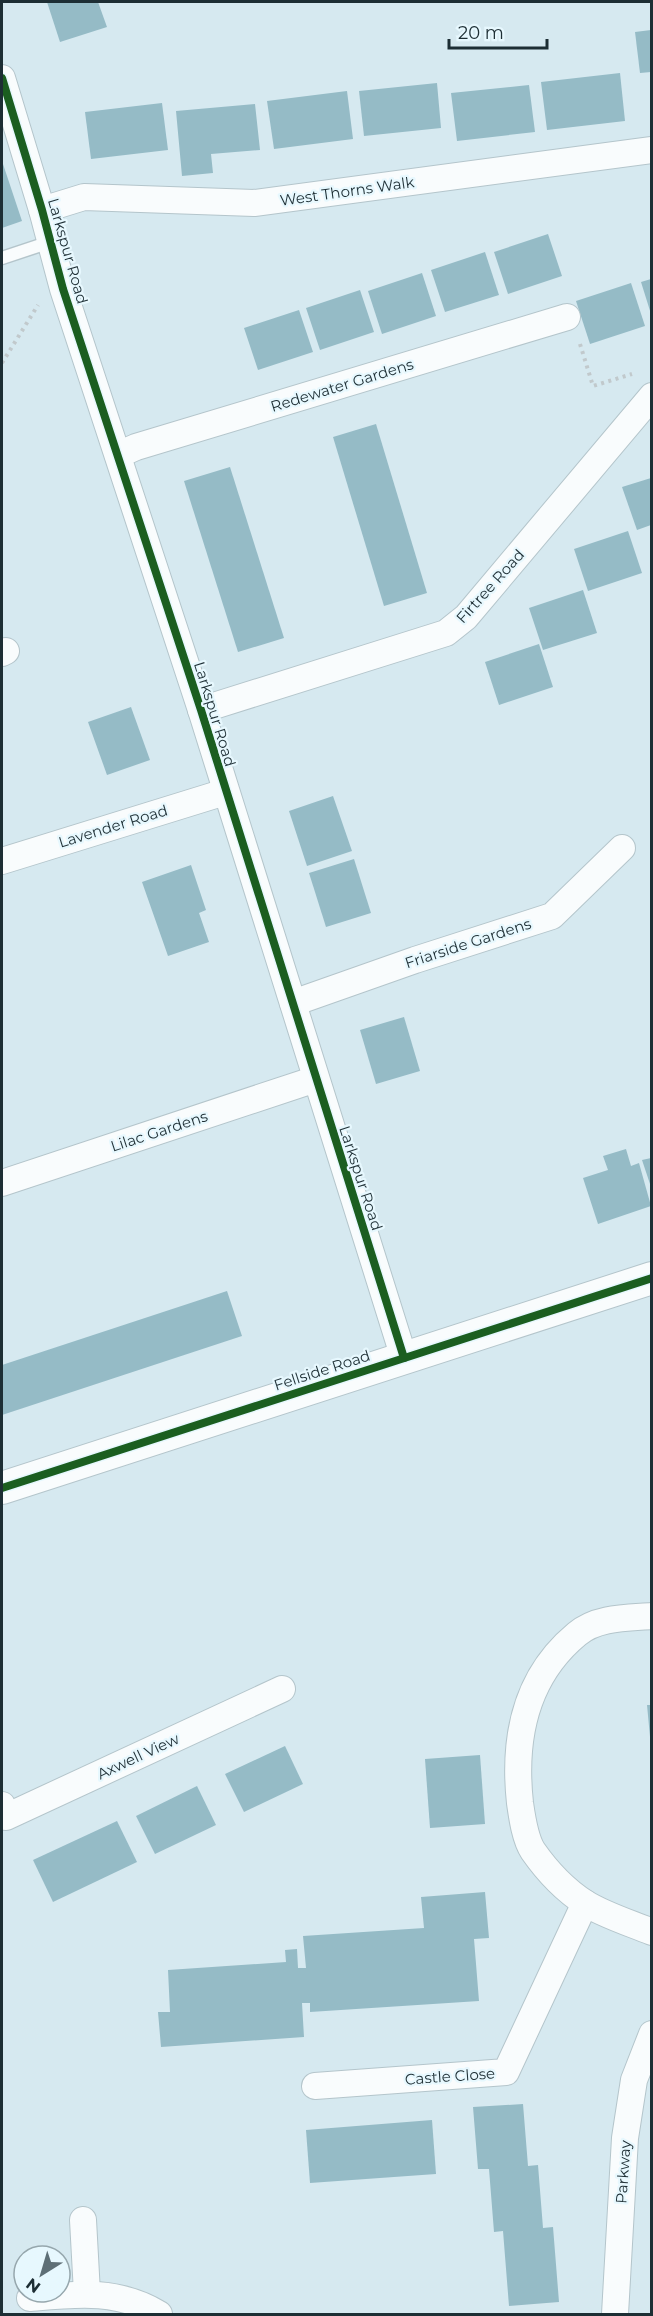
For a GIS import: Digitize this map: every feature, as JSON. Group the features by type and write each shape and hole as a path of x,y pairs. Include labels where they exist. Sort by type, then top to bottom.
{"street":[{"name":"Larkspur Road","path":"2,78 63,289 201,710 404,1358"},
{"name":"West Thorns Walk","path":"42,210 84,197 254,203 651,150"},
{"name":"Redewater Gardens","path":"118,455 136,447 567,317"},
{"name":"Firtree Road","path":"201,710 446,633 466,617 651,396"},
{"name":"Lavender Road","path":"2,861 225,792"},
{"name":"Friarside Gardens","path":"293,1003 415,960 552,916 622,848"},
{"name":"Lilac Gardens","path":"2,1183 316,1079"},
{"name":"Fellside Road","path":"2,1488 651,1278"},
{"path":"651,1616 604,1620 578,1632 543,1674 529,1699 519,1736 517,1777 522,1814 531,1849 555,1878 585,1903 651,1932"},
{"name":"Axwell View","path":"2,1804 6,1816 282,1689"},
{"name":"Castle Close","path":"315,2086 506,2072 585,1903"},
{"name":"Parkway","path":"615,2314 625,2138 634,2080 651,2034"},
{"path":"83,2220 87,2293"},
{"path":"72,2294 87,2293 141,2304 159,2314"}],"lane":[{"path":"2,258 50,242"}],"path":[{"path":"2,363 41,299 63,289"},
{"path":"567,317 573,320 593,386 635,373"}],"building":[{"path":"47,2 98,2 107,27 60,42"},
{"path":"651,30 651,72 640,73 635,32"},
{"path":"620,73 625,121 547,130 541,82"},
{"path":"437,83 441,128 364,136 359,91"},
{"path":"529,85 535,132 457,141 451,93"},
{"path":"347,91 353,139 274,149 267,101"},
{"path":"162,103 168,150 91,159 85,112"},
{"path":"255,104 260,150 211,154 213,173 182,176 176,111"},
{"path":"2,161 22,221 2,228"},
{"path":"548,234 562,276 508,294 494,252"},
{"path":"485,252 499,295 445,312 431,270"},
{"path":"422,273 436,316 382,334 368,291"},
{"path":"651,279 651,314 641,282"},
{"path":"631,283 645,326 590,344 576,301"},
{"path":"360,290 374,332 320,350 306,308"},
{"path":"299,310 313,352 258,370 244,328"},
{"path":"376,424 427,593 384,606 333,437"},
{"path":"230,467 284,638 238,652 184,481"},
{"path":"651,478 651,525 637,530 622,487"},
{"path":"628,531 642,573 588,591 574,549"},
{"path":"583,590 597,633 543,650 529,608"},
{"path":"539,644 553,687 499,705 485,662"},
{"path":"131,707 150,760 107,775 88,722"},
{"path":"333,796 352,851 307,866 289,811"},
{"path":"354,859 371,913 326,927 309,873"},
{"path":"191,865 206,910 199,913 209,942 168,956 142,882"},
{"path":"404,1017 420,1071 376,1084 360,1030"},
{"path":"626,1149 631,1166 639,1163 651,1206 598,1224 583,1178 608,1170 603,1156"},
{"path":"651,1158 651,1187 642,1160"},
{"path":"227,1291 242,1336 2,1415 2,1365"},
{"path":"647,1705 651,1705 651,1737 650,1737"},
{"path":"285,1746 303,1784 244,1812 225,1774"},
{"path":"480,1755 485,1824 430,1828 425,1759"},
{"path":"197,1786 216,1825 155,1854 136,1816"},
{"path":"117,1821 137,1862 53,1902 33,1860"},
{"path":"485,1892 489,1938 474,1939 479,2001 310,2012 310,2003 302,2003 304,2037 161,2047 158,2012 170,2012 168,1970 286,1962 285,1950 297,1949 298,1968 306,1968 303,1936 424,1928 421,1897"},
{"path":"523,2104 528,2166 538,2165 543,2228 553,2227 559,2302 509,2306 503,2231 494,2232 489,2169 478,2169 473,2107"},
{"path":"432,2120 436,2174 310,2183 306,2130"}],"cycle path":[{"path":"2,78 63,289 201,710 404,1358"},
{"path":"2,1488 652,1278"}]}
